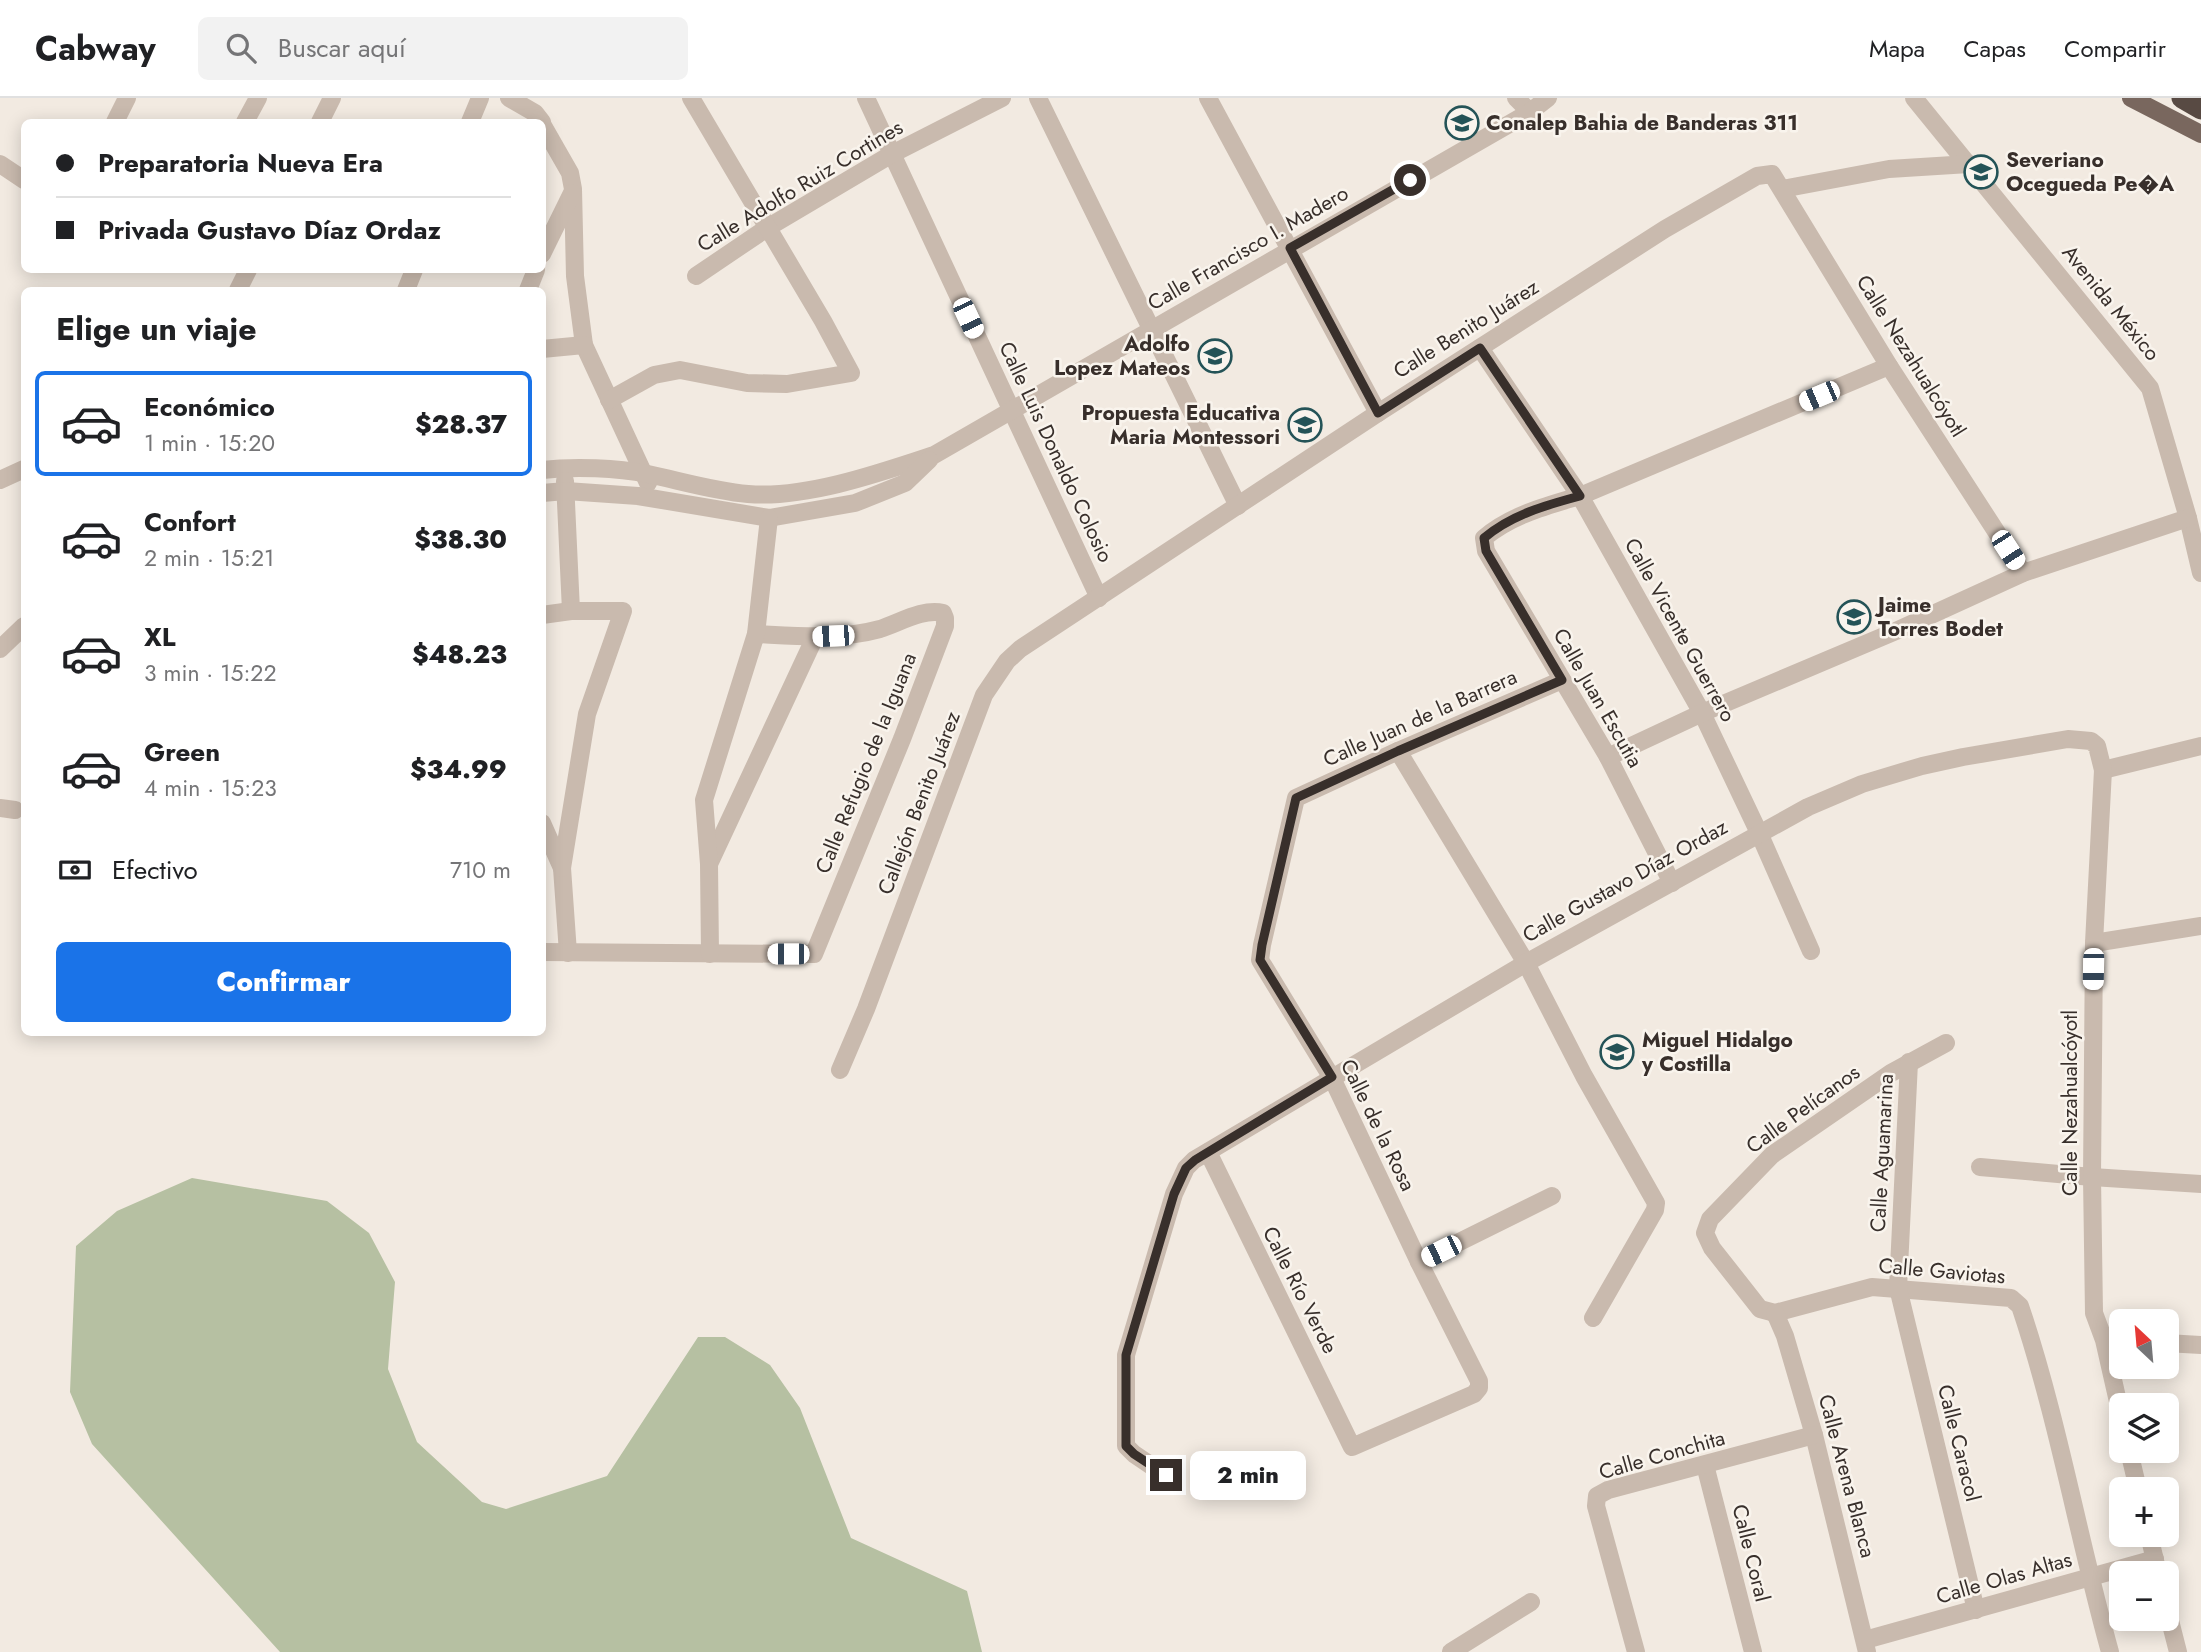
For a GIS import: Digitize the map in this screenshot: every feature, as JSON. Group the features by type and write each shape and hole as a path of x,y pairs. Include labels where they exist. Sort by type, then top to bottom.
{"highway":[{"path":"2182,98 2201,109"}],"main road":[{"path":"2131,98 2201,134"}],"street":[{"path":"116,119 127,98"},
{"path":"247,119 258,98"},
{"path":"322,119 332,98"},
{"path":"471,119 480,98"},
{"path":"509,98 535,113 539,119"},
{"path":"609,400 654,375 680,370 747,383 787,384 851,373 691,98"},
{"name":"Calle Luis Donaldo Colosio","path":"866,98 1099,598"},
{"name":"Calle Adolfo Ruiz Cortines","path":"696,276 767,228 892,154 1002,98"},
{"path":"1038,98 1238,506"},
{"path":"1208,98 1378,413"},
{"path":"1516,98 1530,112"},
{"name":"Calle Francisco I. Madero","path":"546,469 564,467 645,474 737,493 780,494 852,481 934,455 1530,112 1548,98"},
{"name":"Avenida México","path":"1914,98 2150,387 2201,573"},
{"path":"546,130 570,173 573,189 575,276 584,345 655,499"},
{"path":"0,164 21,178"},
{"path":"1782,189 1889,169 1969,164"},
{"name":"Calle Benito Juárez","path":"1099,598 1378,413 1665,229 1757,176 1772,174 1782,189"},
{"path":"546,246 573,189"},
{"name":"Calle Nezahualcóyotl","path":"1782,189 1889,366 2023,573"},
{"path":"546,349 584,345"},
{"name":"Calle Vicente Guerrero","path":"1480,348 1580,496 1702,713 1759,832 1811,951"},
{"path":"1580,496 1889,366"},
{"name":"Calle Francisco I. Madero","path":"546,493 566,491 638,496 769,518 855,503 905,483 934,455"},
{"path":"564,467 571,611"},
{"path":"0,480 21,470"},
{"name":"Calle Juan Escutia","path":"1580,496 1536,509 1493,530 1484,538 1486,551 1608,757 1672,883"},
{"path":"710,954 709,864 704,800 756,634 769,518"},
{"path":"1608,757 1702,713 1896,631 2023,573 2188,518"},
{"name":"Callejón Benito Juárez","path":"840,1070 866,1009 984,695 1007,661 1020,649 1099,598"},
{"path":"546,614 571,611 623,611 587,714 562,868 568,953"},
{"name":"Calle Refugio de la Iguana","path":"546,952 814,954 902,739 945,626 945,618 943,613 927,613 877,630 815,637 756,634"},
{"path":"0,649 21,628"},
{"path":"709,864 815,637"},
{"name":"Calle Juan de la Barrera","path":"1296,798 1562,680"},
{"name":"Calle Gustavo Díaz Ordaz","path":"1166,1475 1126,1446 1126,1355 1174,1194 1186,1168 1332,1077 1526,963 1808,807 1862,784 1963,757 2068,739 2091,741 2097,746"},
{"name":"Calle Nezahualcóyotl","path":"2097,746 2103,769 2094,943 2094,1313 2109,1336"},
{"path":"2103,769 2201,746"},
{"path":"1398,751 1526,963 1584,1076 1656,1203 1655,1210 1593,1318"},
{"name":"Calle de la Rosa","path":"1296,798 1260,960 1332,1077 1419,1262 1479,1381 1479,1388"},
{"path":"546,832 562,868"},
{"path":"2094,943 2201,926"},
{"name":"Calle Pelícanos","path":"1775,1313 1760,1309 1712,1248 1705,1233 1710,1219 1772,1155 1909,1062 1946,1043"},
{"name":"Calle Aguamarina","path":"1898,1288 1909,1062"},
{"name":"Calle Río Verde","path":"1208,1152 1352,1447 1474,1394 1479,1388"},
{"path":"1980,1167 2201,1184"},
{"path":"1419,1262 1552,1196"},
{"name":"Calle Gaviotas","path":"1775,1313 1872,1287 2011,1298 2020,1306 2036,1353 2089,1577 2110,1652"},
{"name":"Calle Caracol","path":"1898,1288 1976,1610"},
{"name":"Calle Arena Blanca","path":"1775,1313 1785,1336 1814,1435 1866,1646"},
{"path":"2179,1344 2201,1345"},
{"name":"Calle Conchita","path":"1636,1652 1596,1506 1597,1496 1608,1490 1814,1435"},
{"name":"Calle Coral","path":"1705,1465 1753,1652"},
{"name":"Calle Olas Altas","path":"1866,1646 1976,1610 2089,1577 2109,1574"},
{"path":"1451,1652 1531,1602"},
{"path":"2173,1631 2178,1652"}],"green space":[{"path":"192,1178 327,1201 369,1233 395,1282 388,1369 417,1442 482,1502 506,1509 607,1476 698,1337 725,1337 770,1365 800,1408 851,1538 967,1591 982,1652 280,1652 92,1444 70,1392 76,1246 117,1211"}],"place":[{"name":"Conalep Bahia de Banderas 311","path":"1462,123"},
{"name":"Severiano Ocegueda Pe�A","path":"1981,172"},
{"name":"Adolfo Lopez Mateos","path":"1215,356"},
{"name":"Propuesta Educativa Maria Montessori","path":"1305,425"},
{"name":"Jaime Torres Bodet","path":"1854,617"},
{"name":"Miguel Hidalgo y Costilla","path":"1617,1052"}],"route":[{"path":"1166,1475 1126,1446 1124,1398 1126,1355 1131,1334 1174,1194 1186,1168 1195,1160 1332,1077 1260,960 1296,798 1562,680 1486,551 1484,538 1493,530 1536,509 1580,496 1480,348 1378,413 1290,248 1410,180"}]}
